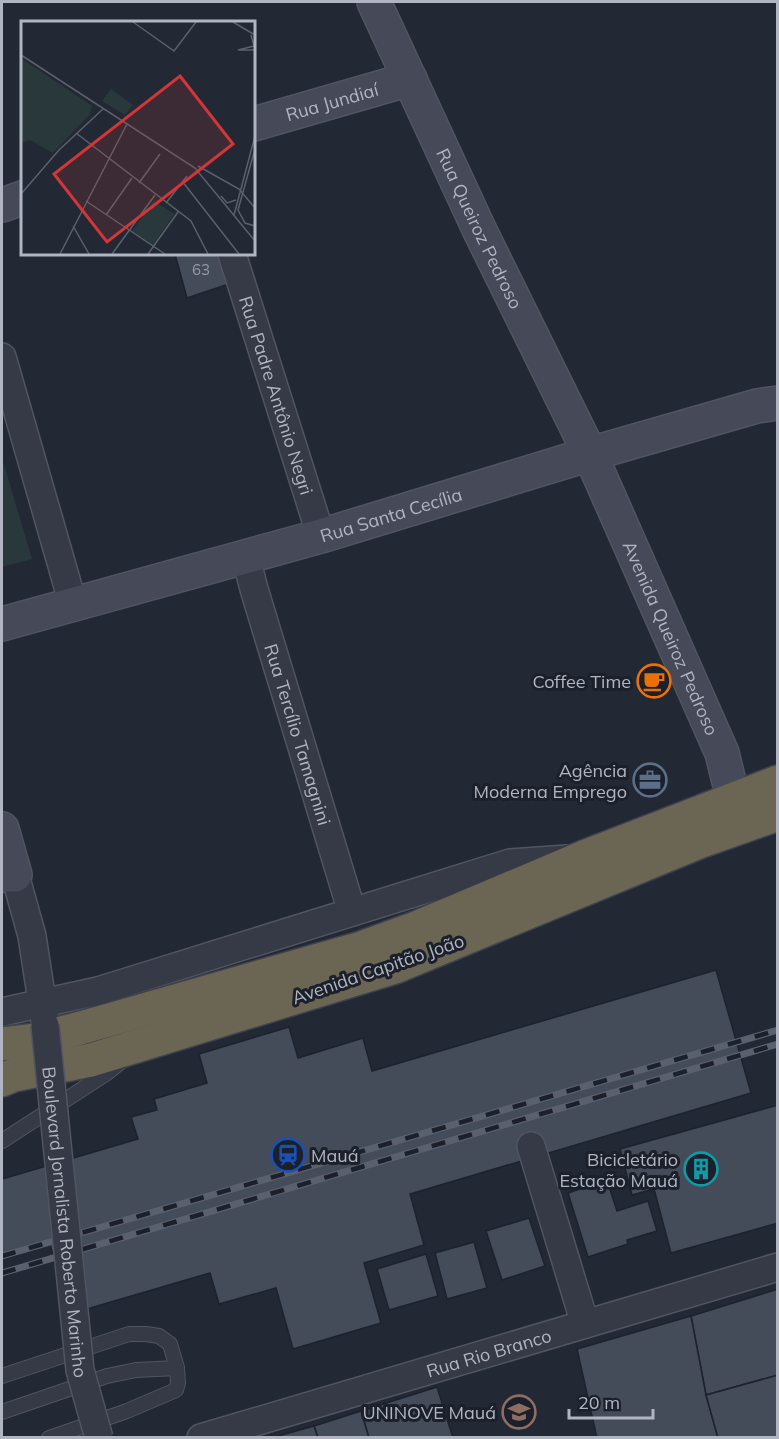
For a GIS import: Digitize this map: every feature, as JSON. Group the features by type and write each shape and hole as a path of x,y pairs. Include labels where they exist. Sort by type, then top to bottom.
{"highway":[{"path":"738,812 777,782"},
{"path":"738,812 777,814"},
{"name":"Avenida Capitão João","path":"2,1044 34,1040 77,1029 361,948 416,928 584,857 738,812"},
{"name":"Avenida Capitão João","path":"6,1077 91,1060 395,967 699,842 738,812"}],"street":[{"name":"Rua Queiroz Pedroso","path":"374,2 479,229 590,454"},
{"name":"Rua Jundiaí","path":"255,124 410,79"},
{"path":"2,205 21,198"},
{"name":"Rua Padre Antônio Negri","path":"232,255 321,536"},
{"path":"2,357 73,604"},
{"name":"Rua Santa Cecília","path":"2,624 246,558 590,454 757,406 777,403"},
{"name":"Avenida Queiroz Pedroso","path":"590,454 722,753 738,812"},
{"name":"Rua Tercílio Tamagnini","path":"246,558 352,912"},
{"path":"2,829 8,875"},
{"path":"2,1012 44,1014 98,991 510,863 584,857"},
{"name":"Boulevard Jornalista Roberto Marinho","path":"8,875 32,936 44,1014 80,1370 99,1437"},
{"path":"531,1146 585,1324"},
{"name":"Rua Rio Branco","path":"201,1437 777,1267"}],"lane":[{"path":"2,1141 107,1073 144,1044"},
{"path":"2,1376 129,1334 159,1336 170,1344 177,1368 176,1390 49,1437"},
{"path":"2,1413 107,1376 136,1370 177,1368"}],"shaded area":[{"path":"2,458 32,559 2,567"}],"building":[{"path":"175,255 218,255 229,284 187,298"},
{"name":"Mauá","path":"716,970 751,1093 410,1194 424,1245 364,1263 381,1323 293,1349 276,1288 219,1304 210,1273 70,1314 49,1241 2,1254 2,1179 138,1139 131,1117 157,1110 154,1099 207,1083 199,1054 289,1027 298,1058 363,1038 372,1071"},
{"name":"Bicicletário Estação Mauá","path":"778,1105 778,1223 671,1253 654,1189 632,1195 620,1149"},
{"path":"607,1180 617,1211 648,1201 657,1231 627,1240 628,1244 588,1257 568,1193"},
{"path":"529,1218 545,1266 502,1280 486,1231"},
{"path":"474,1242 487,1288 447,1299 435,1253"},
{"path":"426,1254 438,1296 389,1310 377,1269"},
{"path":"778,1289 778,1375 706,1395 691,1316"},
{"path":"691,1316 706,1395 718,1438 597,1438 577,1349"},
{"path":"778,1375 778,1438 718,1438 706,1395"},
{"path":"437,1387 453,1438 369,1438 361,1411"},
{"path":"361,1411 369,1438 318,1438 314,1426"},
{"path":"314,1426 318,1438 271,1438"}],"railway":[{"path":"2,1256 778,1030"},
{"path":"2,1273 778,1044"}],"place":[{"name":"Coffee Time","path":"654,681"},
{"name":"Agência Moderna Emprego","path":"650,780"},
{"name":"Mauá","path":"288,1155"},
{"name":"Bicicletário Estação Mauá","path":"701,1169"},
{"name":"UNINOVE Mauá","path":"519,1412"}]}
